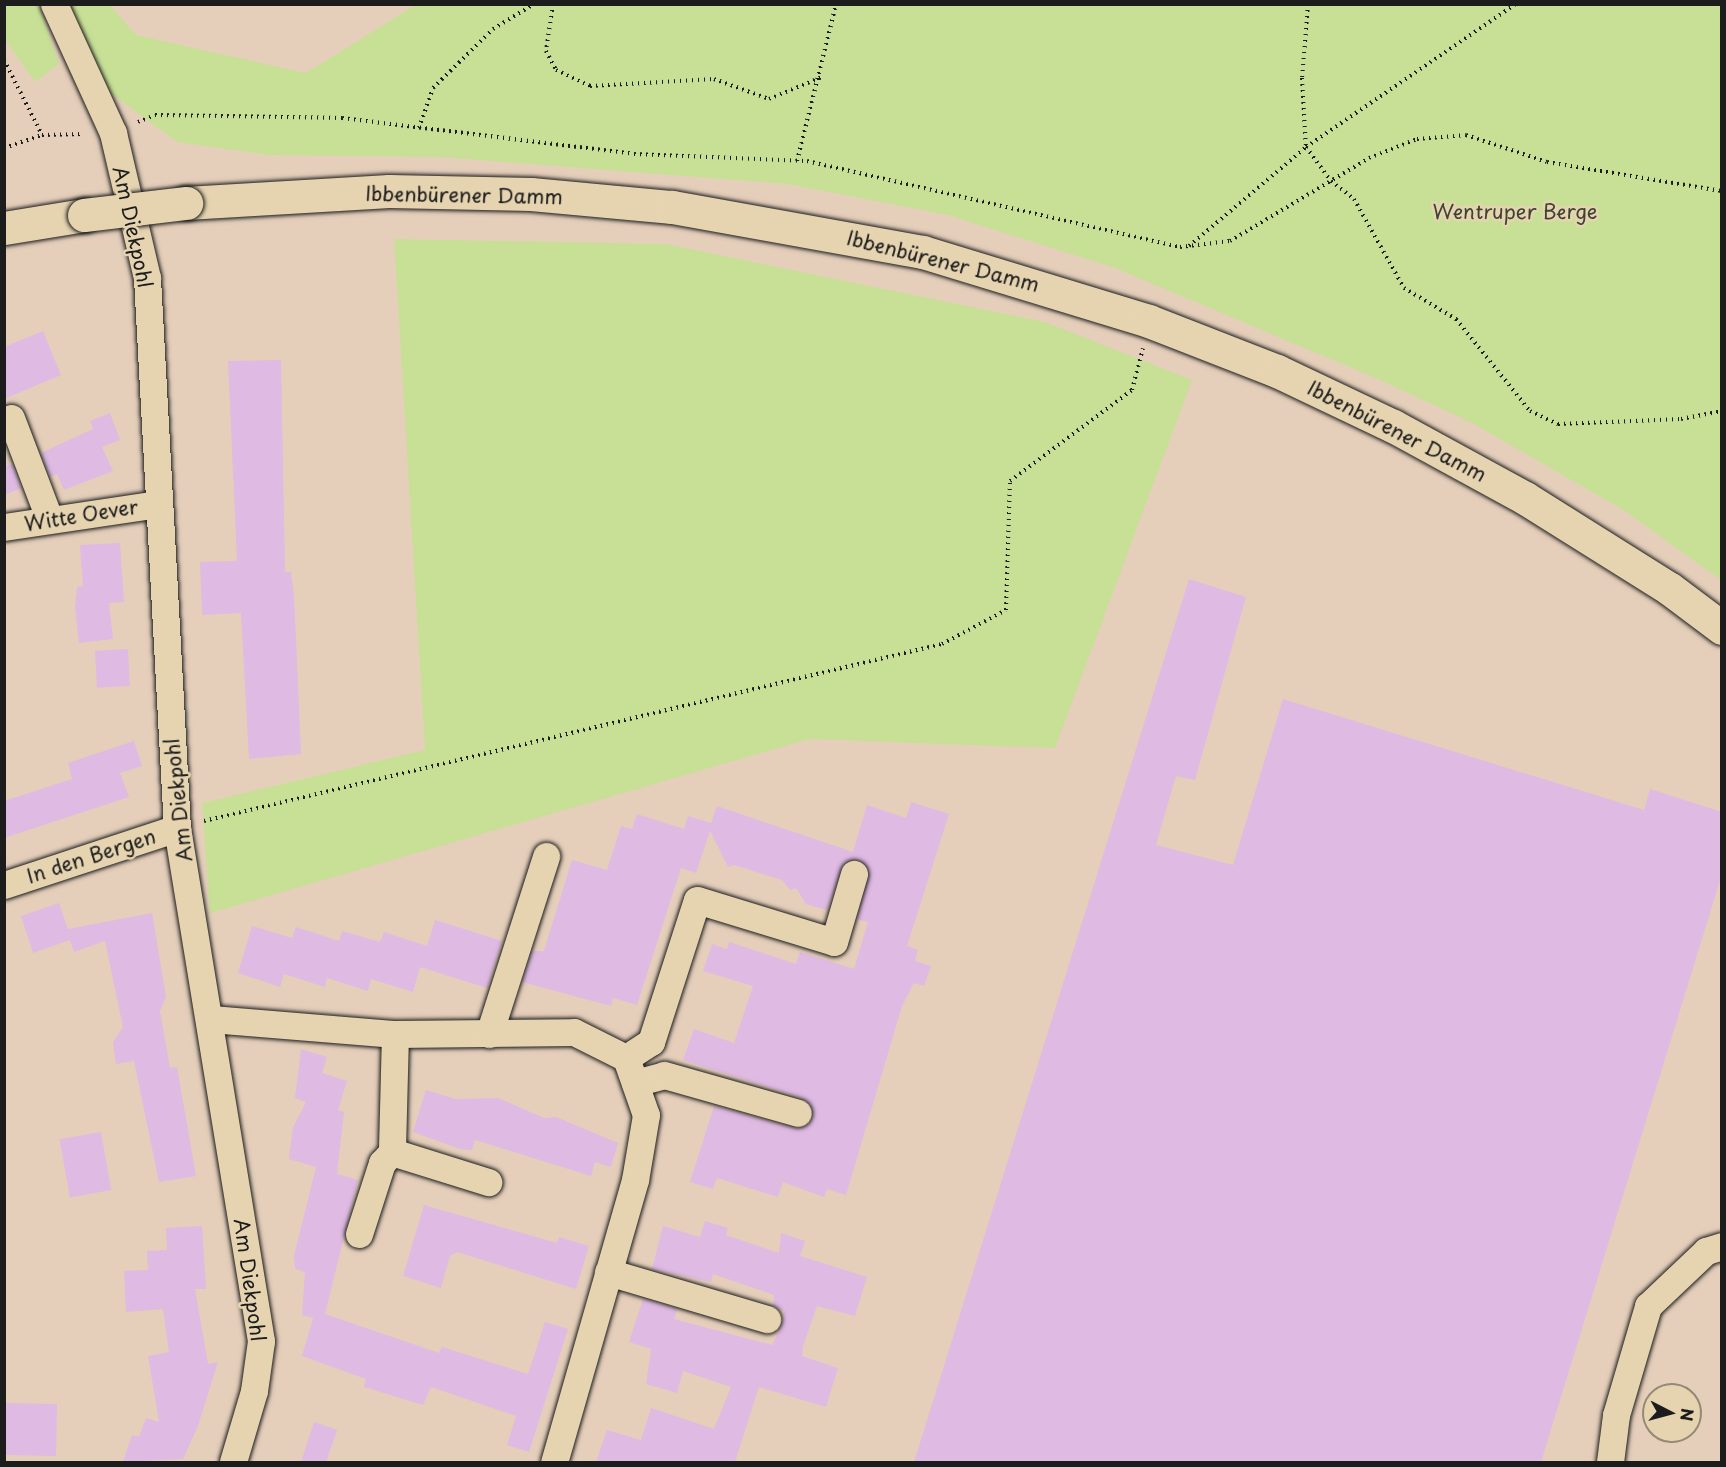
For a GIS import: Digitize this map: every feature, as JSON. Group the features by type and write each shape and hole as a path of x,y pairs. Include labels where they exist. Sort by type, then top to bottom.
{"main road":[{"name":"Ibbenbürener Damm","path":"4,228 84,215 186,203 389,191 531,194 672,207 923,252 1149,321 1277,371 1393,426 1526,498 1670,589 1722,628"}],"street":[{"name":"Am Diekpohl","path":"54,4 112,132 147,278 157,504 177,828 211,1019 261,1341 254,1391 233,1462"},
{"path":"11,418 50,518"},
{"name":"Witte Oever","path":"4,527 50,518 157,504"},
{"name":"In den Bergen","path":"4,885 177,828"},
{"path":"489,1034 546,856"},
{"path":"631,1071 651,1042 697,900 834,942 854,874"},
{"path":"211,1019 395,1034 574,1032 631,1071 664,1075 798,1113"},
{"path":"359,1234 382,1163 392,1152 395,1034"},
{"path":"554,1462 635,1180 646,1115 631,1071"},
{"path":"392,1152 488,1182"},
{"path":"1610,1462 1616,1415 1648,1306 1706,1251 1722,1246"},
{"path":"608,1272 767,1319"}],"path":[{"path":"418,128 434,88 493,28 534,4"},
{"path":"553,4 546,51 556,70 590,86 714,79 769,99 822,77"},
{"path":"797,161 822,77 836,4"},
{"path":"1308,4 1302,78 1306,147 1331,181 1354,199 1404,288 1456,319 1530,411 1558,424 1681,419 1722,411"},
{"path":"1188,246 1306,147 1516,4"},
{"path":"4,60 42,135"},
{"path":"4,148 42,135 112,132 155,115 342,118 634,154 797,161 1188,246 1230,241 1331,181 1417,139 1466,135 1547,162 1722,191"},
{"path":"177,828 942,644 1006,610 1010,481 1132,390 1149,321"}],"green space":[{"path":"4,5 39,5 59,64 35,82 5,40"},
{"name":"Wentruper Berge","path":"70,5 110,5 136,35 306,73 415,5 1721,5 1721,580 1625,511 1474,424 1378,379 1115,268 948,215 788,184 440,157 270,155 177,142 105,89"},
{"path":"394,239 666,244 1045,322 1192,380 1055,748 809,739 210,913 202,803 425,750"}],"building":[{"path":"43,331 61,375 4,399 4,347"},
{"path":"281,360 285,572 291,572 294,594 301,754 249,759 241,613 202,615 200,562 237,561 228,361"},
{"path":"110,413 120,440 102,447 113,471 64,490 57,474 50,477 41,453 93,429 90,421"},
{"path":"12,464 21,488 4,495 4,467"},
{"path":"120,543 124,602 109,603 113,639 79,643 75,607 77,587 83,586 80,545"},
{"path":"1189,579 1246,597 1195,780 1176,776 1156,845 1233,865 1283,699 1644,810 1650,789 1722,812 1722,874 1541,1462 914,1462"},
{"path":"128,649 130,686 97,688 95,651"},
{"path":"134,741 142,766 120,773 129,797 4,838 4,801 72,779 68,763"},
{"path":"911,802 949,814 907,946 918,950 915,961 931,966 924,986 914,983 902,1006 846,1195 827,1189 824,1197 783,1182 778,1197 717,1178 713,1189 690,1182 714,1106 794,1128 808,1125 813,1117 803,1098 683,1060 694,1029 734,1043 753,986 703,971 712,944 727,949 729,942 796,964 800,952 854,969 868,922 857,919 869,870 858,859 844,862 827,910 806,904 796,888 790,890 782,880 734,865 728,867 710,831 696,873 681,868 637,1005 613,998 611,1006 522,982 532,951 544,951 572,860 607,870 621,826 632,829 637,814 684,829 688,816 711,823 717,806 853,852 867,805 906,818"},
{"path":"59,903 68,929 152,913 166,997 160,1011 170,1068 177,1067 196,1176 159,1182 134,1061 116,1064 113,1042 123,1027 105,941 74,952 70,940 33,953 21,916"},
{"path":"435,920 502,941 487,988 420,967 413,992 371,979 368,991 327,978 325,987 284,974 280,987 238,973 252,926 292,938 296,927 339,941 342,931 380,942 384,932 427,946"},
{"path":"301,1049 327,1057 322,1073 347,1081 338,1110 344,1112 337,1174 358,1180 325,1314 439,1353 442,1347 528,1374 545,1322 568,1329 529,1452 507,1445 516,1416 431,1387 423,1405 364,1387 366,1379 302,1356 313,1318 302,1315 305,1272 295,1269 294,1256 316,1167 289,1159 293,1127 306,1102 295,1098"},
{"path":"426,1090 456,1099 498,1098 544,1118 556,1117 618,1143 611,1167 595,1162 591,1176 475,1140 472,1150 460,1149 413,1132"},
{"path":"101,1132 111,1190 70,1197 60,1139"},
{"path":"424,1205 557,1243 559,1237 589,1246 576,1289 457,1252 450,1256 441,1288 403,1276"},
{"path":"705,1221 728,1228 726,1235 779,1253 781,1233 805,1241 800,1256 867,1277 855,1316 817,1306 803,1346 802,1356 838,1368 826,1407 759,1387 735,1462 596,1462 607,1430 641,1440 651,1408 714,1429 731,1387 683,1371 677,1393 646,1384 651,1349 629,1342 643,1299 677,1309 674,1319 772,1345 782,1324 785,1306 783,1311 773,1305 774,1295 713,1274 711,1282 652,1269 663,1226 700,1237"},
{"path":"202,1226 206,1289 195,1289 208,1364 218,1362 198,1426 183,1459 123,1462 132,1435 139,1437 146,1418 159,1422 148,1356 169,1352 163,1309 126,1312 124,1271 148,1270 147,1251 167,1250 166,1228"},
{"path":"6,1403 57,1404 56,1456 5,1455"},
{"path":"314,1422 337,1430 326,1462 301,1462"}]}
